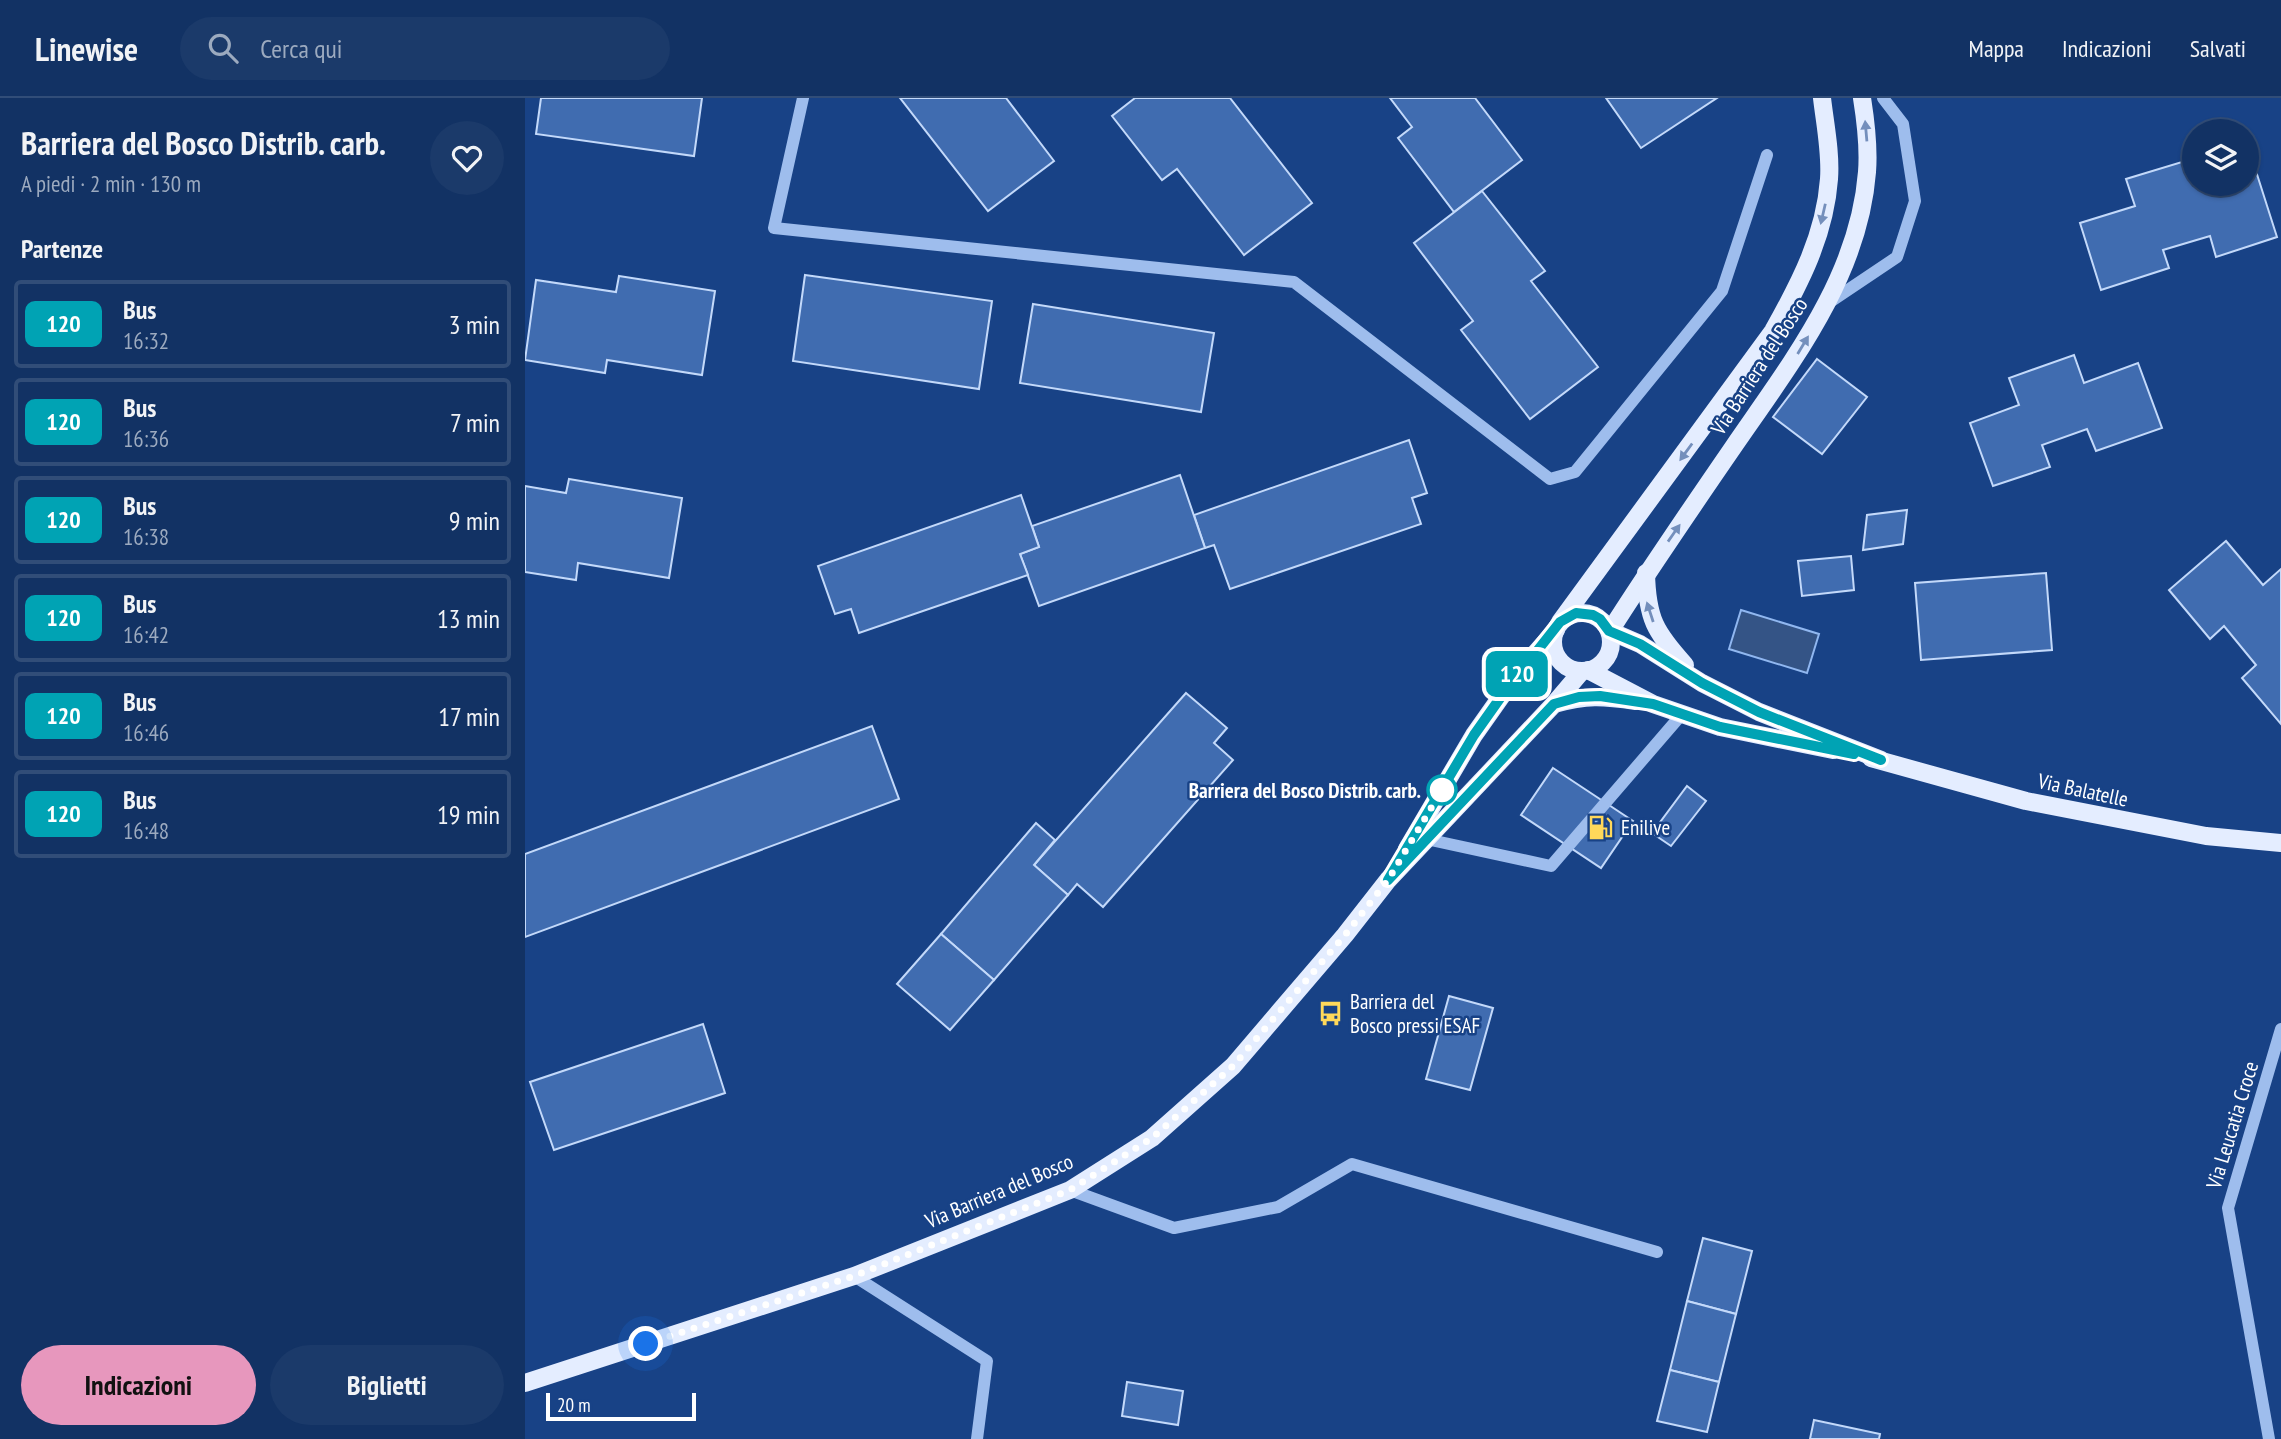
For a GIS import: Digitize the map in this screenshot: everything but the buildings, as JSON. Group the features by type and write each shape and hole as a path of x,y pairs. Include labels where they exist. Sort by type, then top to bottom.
{"main road":[{"name":"Via Barriera del Bosco","path":"525,1383 854,1276 1070,1190 1152,1138 1233,1066 1345,935 1388,880 1474,735 1517,674 1558,626 1765,342 1796,289 1817,241 1829,177 1822,98"},
{"name":"Via Barriera del Bosco","path":"1609,631 1801,349 1826,304 1849,253 1861,209 1867,172 1867,133 1862,98"},
{"path":"1646,573 1647,602 1655,626 1666,645 1702,683"},
{"path":"1388,880 1585,671 1602,664 1611,641 1609,631 1600,619 1585,613 1567,617 1558,626 1553,639 1557,657 1572,669 1585,671 1653,704 1720,727 1881,760"},
{"path":"1609,631 1640,644 1702,683 1759,712 1881,760"},
{"path":"1554,704 1579,697 1600,696 1653,704"},
{"name":"Via Balatelle","path":"1881,760 2026,802 2193,833 2281,843"}],"street":[{"path":"803,98 774,228 1294,282 1550,479 1575,472 1722,291 1767,155"},
{"path":"1826,304 1897,257 1915,201 1903,124 1883,98"},
{"path":"1426,839 1551,866 1682,714"},
{"name":"Via Leucatia Croce","path":"2269,1439 2228,1208 2281,1029"},
{"path":"1070,1190 1174,1228 1278,1207 1352,1164 1657,1252"},
{"path":"854,1276 987,1362 977,1439"}],"water":[{"path":"1741,610 1819,634 1807,673 1729,649"}],"bus line":[{"name":"120","path":"1854,754 1720,727 1653,704 1600,696 1579,697 1554,704 1388,880 1474,735 1517,674 1560,622 1576,613 1593,615 1600,619 1609,631 1640,644 1702,683 1759,712 1881,760"}],"place":[{"name":"Barriera del Bosco Distrib. carb.","path":"1442,790"},
{"name":"Enilive","path":"1601,827"},
{"name":"Barriera del Bosco pressi ESAF","path":"1330,1013"}],"route":[{"path":"646,1344 854,1276 1070,1190 1152,1138 1233,1066 1345,935 1388,880 1442,790"}]}
